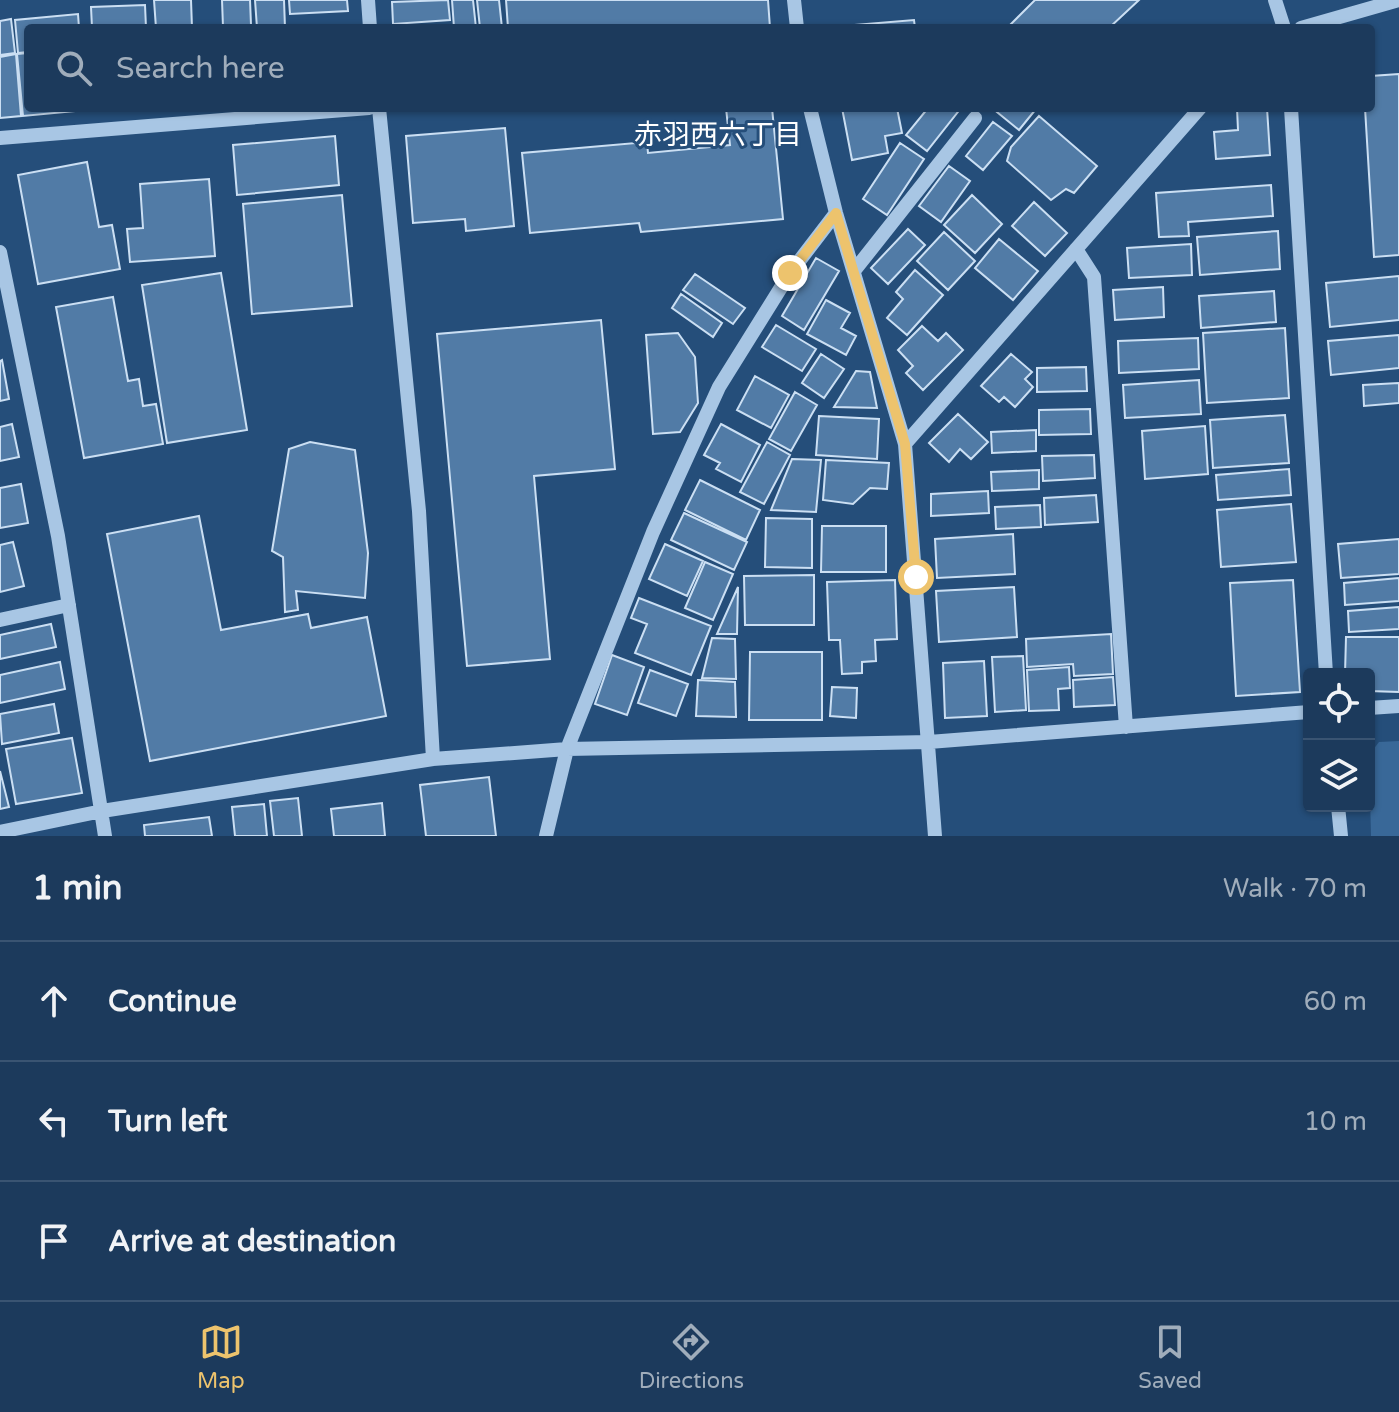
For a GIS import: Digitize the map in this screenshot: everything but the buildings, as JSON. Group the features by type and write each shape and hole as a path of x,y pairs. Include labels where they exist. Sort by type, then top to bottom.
{"street":[{"path":"368,0 370,24"},
{"path":"794,0 797,24"},
{"path":"1275,0 1283,24"},
{"path":"1315,24 1399,0"},
{"path":"0,138 320,112"},
{"path":"379,112 419,511 433,759"},
{"path":"811,112 836,213 905,444 935,836"},
{"path":"905,444 1196,112"},
{"path":"1291,112 1326,668"},
{"path":"854,271 975,118"},
{"path":"546,836 567,749 653,532 719,387 790,273 836,213"},
{"path":"1076,249 1094,277 1126,727"},
{"path":"0,252 69,605 105,836"},
{"path":"0,620 69,605"},
{"path":"1375,708 1399,706"},
{"path":"0,832 102,811 433,759 567,749 929,742 1303,712"},
{"path":"1339,812 1341,836"}],"shaded area":[{"path":"1399,741 1399,836 1371,836 1370,812 1375,812 1375,747 1379,742"}],"district":[{"name":"赤羽西六丁目","path":"718,134"}],"route":[{"path":"790,273 836,213 905,444 916,577"}]}
